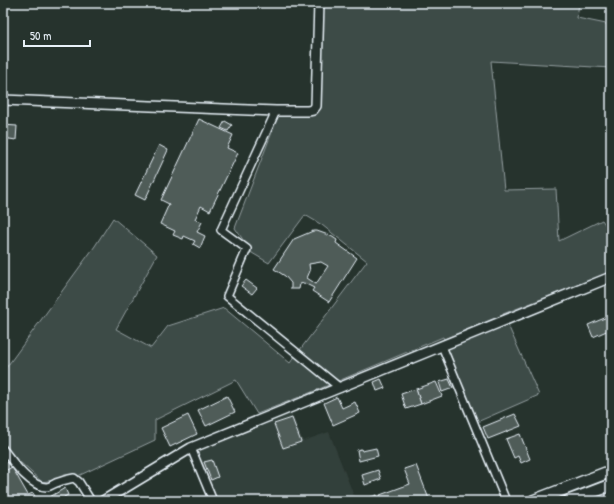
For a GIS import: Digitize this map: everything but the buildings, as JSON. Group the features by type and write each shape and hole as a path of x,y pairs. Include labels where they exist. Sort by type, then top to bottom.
{"highway":[{"path":"533,501 611,471"},
{"path":"569,501 611,485"}],"street":[{"path":"3,100 308,112 316,106 319,3"},
{"path":"276,111 222,230 247,249 227,296 340,388"},
{"path":"104,501 191,448 611,277"},
{"path":"442,346 506,501"},
{"path":"191,448 213,501"},
{"path":"3,449 16,467 31,481 42,487 50,486 58,482 74,478 79,482 91,501"}],"shaded area":[{"path":"322,3 579,3 577,18 611,25 611,68 491,61 504,190 556,189 559,241 602,220 611,233 611,272 503,314 539,395 477,422 443,337 257,414 236,380 155,420 155,440 78,476 42,482 21,463 3,455 3,372 95,246 113,218 157,255 116,329 151,348 168,326 224,308 290,363 367,261 322,225 305,215 269,263 252,253 235,228 279,114 317,113"},
{"path":"291,412 303,441 329,432 356,501 217,501 196,451"}]}
